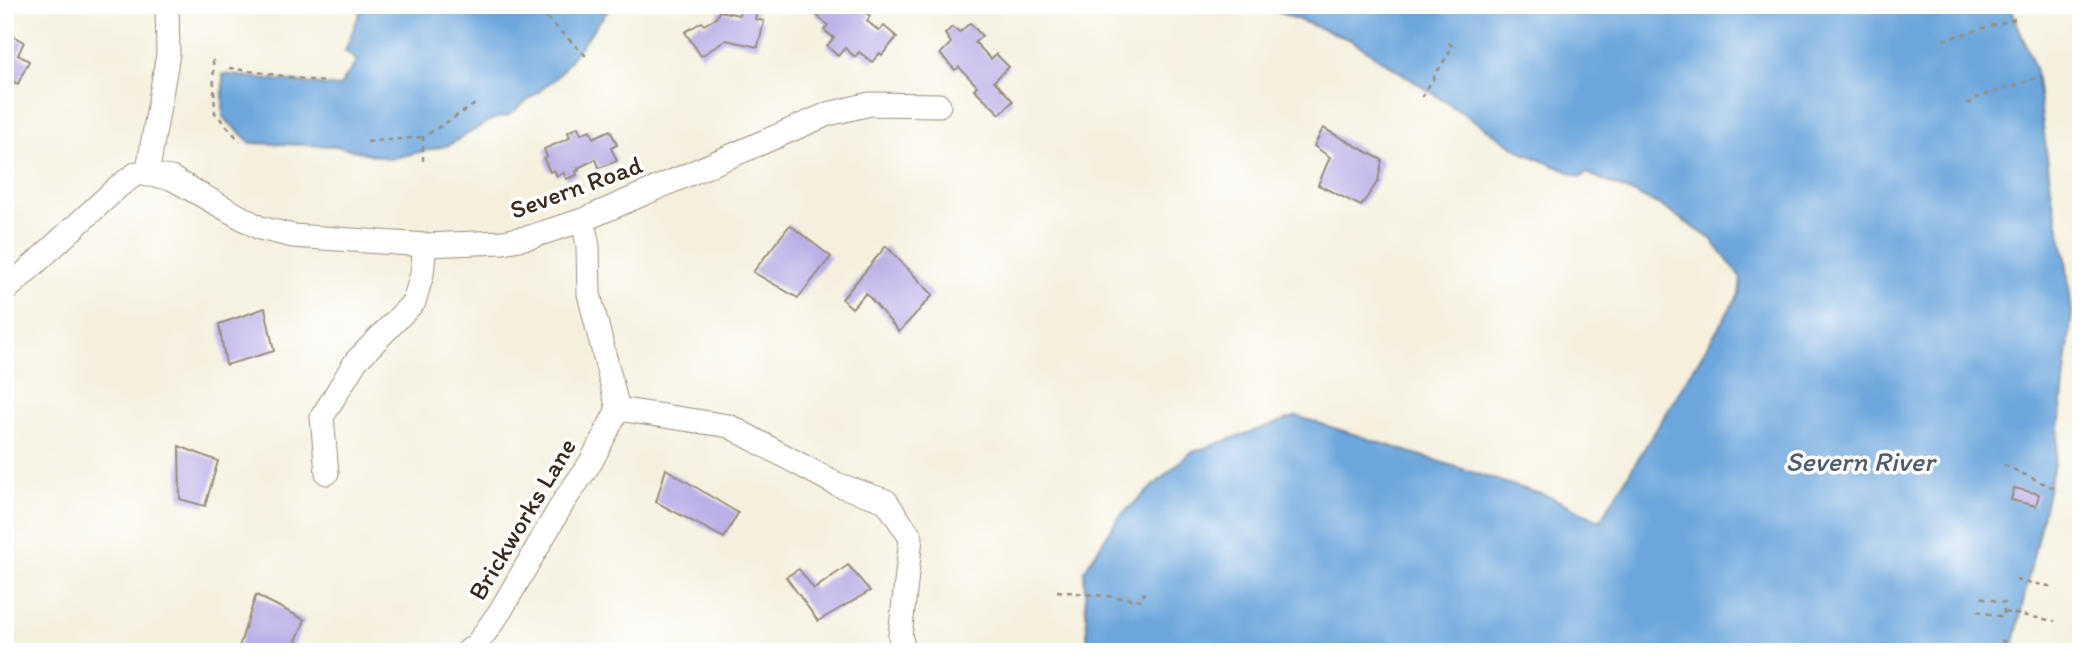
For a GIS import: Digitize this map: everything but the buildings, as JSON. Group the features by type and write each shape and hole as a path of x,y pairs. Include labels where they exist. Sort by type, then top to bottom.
{"street":[{"path":"5,291 118,187 137,173 147,175 169,54 167,5"},
{"name":"Severn Road","path":"147,175 171,178 260,228 293,236 425,245 503,242 530,237 583,219 828,114 870,104 939,105"},
{"path":"583,219 588,246 589,294 618,409 729,426 836,484 886,501 911,538 900,636 905,652"},
{"path":"327,473 322,417 356,361 414,302 422,275 425,245"},
{"name":"Brickworks Lane","path":"467,652 477,644 501,610 564,501 591,462 618,409"}],"path":[{"path":"1121,5 1121,12"},
{"path":"555,10 547,18 587,57"},
{"path":"1943,40 2015,19"},
{"path":"1422,97 1453,46 1448,43"},
{"path":"213,60 215,113 240,141"},
{"path":"229,68 324,82"},
{"path":"1967,103 2037,78"},
{"path":"367,142 423,137 477,103"},
{"path":"423,137 423,162"},
{"path":"2004,465 2054,488"},
{"path":"2016,580 2054,587"},
{"path":"1057,591 1142,600 1144,592"},
{"path":"1977,611 2003,617 2006,603 1980,597"},
{"path":"2004,612 2055,621"},
{"path":"2001,640 2021,652"}],"water":[{"path":"363,5 612,5 557,77 509,115 493,119 449,145 390,159 336,146 251,143 223,117 223,74 339,87 357,61 345,51"},
{"name":"Severn River","path":"1260,5 2010,5 2036,71 2052,196 2066,259 2072,313 2056,455 2012,652 1088,652 1084,571 1119,517 1190,453 1297,416 1553,498 1600,521 1739,294 1741,278 1711,239 1658,204 1587,173 1581,177 1524,153 1351,40"}]}
